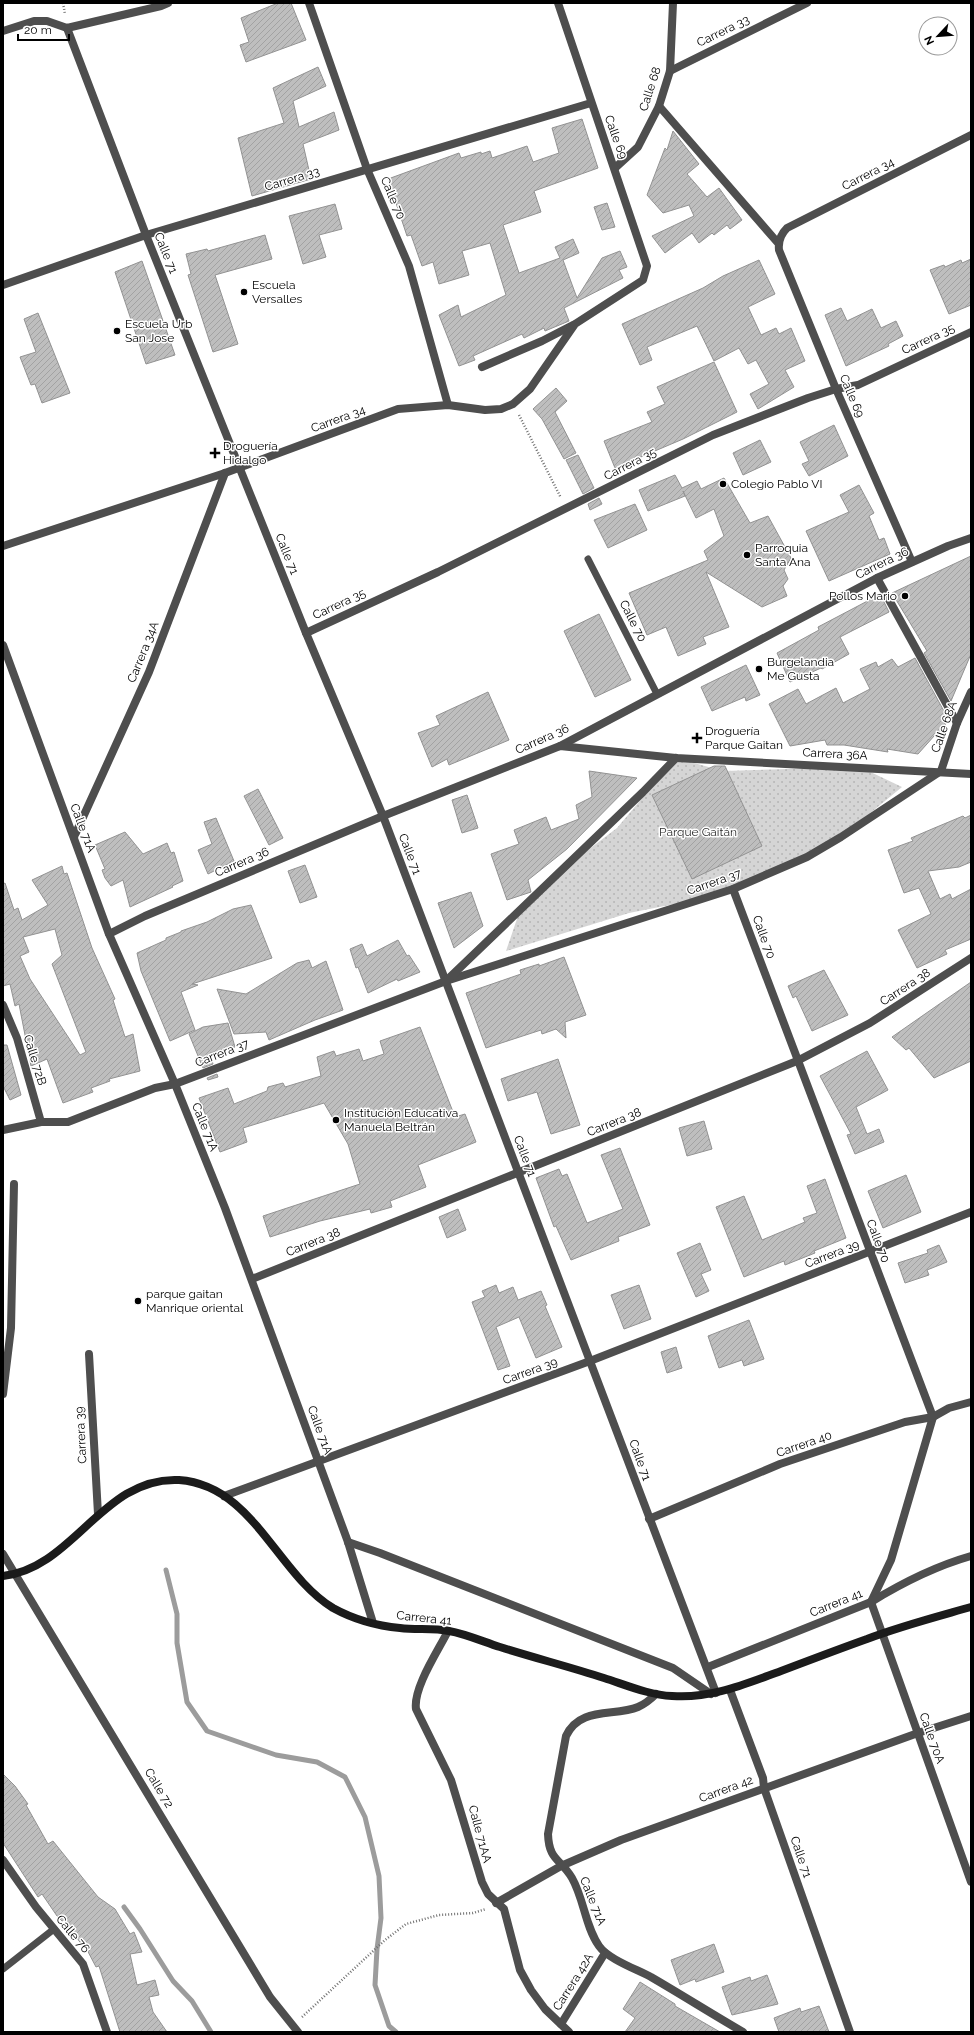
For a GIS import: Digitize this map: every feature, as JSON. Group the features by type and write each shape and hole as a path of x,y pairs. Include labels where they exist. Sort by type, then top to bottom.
{"main road":[{"path":"3,1576 16,1574 30,1568 57,1551 98,1514 130,1490 141,1485 163,1481 194,1483 214,1490 224,1496"},
{"name":"Carrera 41","path":"224,1496 264,1533 289,1564 325,1602 348,1615 373,1623 399,1628 448,1631 656,1694 684,1697 714,1694 730,1690 882,1633 971,1607"}],"street":[{"path":"3,31 34,21 47,21 67,28 161,6 168,3"},
{"name":"Calle 70","path":"309,3 367,169 409,266 448,405"},
{"name":"Calle 69","path":"558,3 647,266 643,280"},
{"name":"Calle 68","path":"615,168 638,147 659,106 670,70 673,3"},
{"name":"Carrera 33","path":"670,70 807,3"},
{"name":"Calle 71","path":"67,28 146,235 306,633 383,816 649,1519 708,1667 714,1694"},
{"name":"Carrera 33","path":"3,285 146,235 591,103"},
{"path":"659,106 779,241"},
{"name":"Carrera 34","path":"779,241 787,228 971,135"},
{"name":"Calle 69","path":"779,241 779,250 836,389 912,562"},
{"name":"Carrera 34","path":"3,546 225,473 398,409 448,405 485,410 501,409 513,404 530,388 575,324 643,280"},
{"path":"482,367 542,341 575,324"},
{"name":"Carrera 35","path":"306,633 438,572 506,537 567,509 712,435 836,389 858,385 971,332"},
{"name":"Carrera 34A","path":"74,837 149,672 225,473"},
{"name":"Carrera 36","path":"109,934 145,916 383,816 560,746 877,578 948,546 971,538"},
{"path":"877,578 957,723"},
{"name":"Calle 71A","path":"3,645 109,934 175,1084 252,1279 348,1542 373,1623"},
{"name":"Calle 68A","path":"942,771 957,723 971,692"},
{"name":"Carrera 36A","path":"560,746 676,758 942,771"},
{"name":"Carrera 37","path":"446,981 643,792 676,758"},
{"path":"942,771 971,774"},
{"name":"Carrera 37","path":"3,1130 41,1122 68,1122 155,1088 175,1084 446,981 733,889 806,857 841,837 942,771"},
{"name":"Calle 70","path":"733,889 869,1252 933,1417"},
{"name":"Carrera 38","path":"252,1279 519,1174 797,1061 870,1023 971,958"},
{"name":"Calle 72B","path":"3,1005 17,1038 41,1122"},
{"path":"3,1394 11,1328 14,1184"},
{"name":"Carrera 39","path":"224,1496 590,1361 971,1212"},
{"name":"Carrera 39","path":"89,1354 98,1514"},
{"name":"Carrera 40","path":"649,1519 780,1464 905,1422 933,1417 949,1408 971,1402"},
{"path":"871,1602 891,1560 933,1417"},
{"path":"348,1542 380,1552 673,1668 714,1694"},
{"name":"Calle 72","path":"3,1554 270,1997 298,2032"},
{"name":"Carrera 41","path":"708,1667 871,1602 895,1587 954,1561 971,1556"},
{"name":"Calle 70A","path":"871,1602 971,1882"},
{"name":"Calle 71AA","path":"448,1631 417,1695 415,1701 416,1709 451,1780 479,1876 488,1894 504,1909 520,1970 531,1990 545,2009 569,2032"},
{"name":"Calle 71","path":"730,1690 763,1778 764,1788 850,2032"},
{"name":"Calle 71A","path":"656,1694 638,1707 608,1712 578,1721 571,1726 566,1736 548,1834 549,1847 553,1856 571,1877 591,1930 598,1945 605,1953 646,1975 743,2032"},
{"name":"Carrera 42","path":"496,1903 561,1866 621,1840 918,1733 971,1716"},
{"name":"Calle 76","path":"3,1860 19,1886 83,1964 107,2032"},
{"name":"Carrera 42A","path":"561,2024 605,1953"}],"lane":[{"name":"Calle 70","path":"588,559 657,694"},
{"path":"3,1969 54,1929"}],"path":[{"path":"513,404 567,509"},
{"path":"302,2017 385,1940 406,1924 439,1915 473,1913 491,1907 496,1903"}],"green space":[{"name":"Parque Gaitán","path":"676,758 723,771 860,767 902,787 841,837 777,870 710,897 629,913 506,951 520,910 559,872 617,828"}],"building":[{"path":"278,3 291,3 306,40 246,62 240,45 249,42 241,18"},
{"path":"318,67 326,86 293,101 299,127 334,112 339,130 303,144 311,179 252,196 238,138 284,123 273,88"},
{"path":"582,119 598,168 534,191 541,212 503,225 519,273 560,258 555,247 573,239 579,253 563,260 577,298 602,258 620,251 627,267 619,270 623,278 564,308 569,321 545,331 544,328 524,338 522,334 473,356 475,360 459,366 439,315 458,305 461,317 506,295 490,243 462,251 469,275 439,284 433,262 422,266 411,235 407,236 388,179 459,153 461,158 490,151 492,158 527,146 533,162 559,153 552,128"},
{"path":"673,131 699,164 687,174 707,197 719,188 742,220 730,229 727,225 714,235 712,233 699,243 692,233 665,253 652,236 694,216 689,205 663,213 647,195 665,148 667,150"},
{"path":"607,203 615,227 602,230 594,207"},
{"path":"335,204 342,229 319,235 326,257 303,264 289,216"},
{"path":"265,235 272,259 215,275 238,344 213,352 188,275 191,274 186,254 207,249 208,251"},
{"path":"971,259 971,305 949,314 930,270 944,265 945,267 961,260 962,263"},
{"path":"759,260 775,294 748,307 761,335 776,328 779,334 791,328 805,361 785,370 794,387 758,409 750,394 769,384 756,360 748,364 739,348 714,361 697,326 647,347 652,360 640,365 622,324 703,288 723,276"},
{"path":"142,261 175,355 146,364 115,272"},
{"path":"841,308 847,321 872,309 881,328 896,321 903,336 888,344 889,346 846,366 825,315"},
{"path":"38,313 70,393 42,403 35,384 31,385 20,357 36,352 24,319"},
{"path":"714,362 737,412 683,439 615,468 604,441 652,422 647,412 665,404 657,387"},
{"path":"556,388 567,401 555,412 576,453 564,459 542,419 533,409"},
{"path":"834,425 848,456 809,476 802,464 809,461 800,442"},
{"path":"760,440 771,462 743,475 733,453"},
{"path":"578,455 594,488 583,494 566,460"},
{"path":"675,475 682,488 697,481 701,489 724,478 750,523 768,516 791,558 784,570 788,579 783,586 787,596 762,607 706,572 729,627 703,637 706,644 678,656 666,627 647,635 629,593 708,560 704,551 724,536 714,509 696,518 683,491 685,496 648,511 639,490"},
{"path":"859,485 874,513 869,516 879,540 884,538 890,554 829,581 806,531 849,512 840,495"},
{"path":"599,498 602,504 590,510 588,504"},
{"path":"635,504 647,530 608,548 594,520"},
{"path":"971,556 971,654 951,701 924,653 927,651 892,593"},
{"path":"877,596 879,599 882,598 889,612 840,637 849,654 822,669 821,668 790,682 777,653 819,630 818,627"},
{"path":"599,614 631,680 595,697 564,631"},
{"path":"915,658 945,713 944,716 947,722 937,738 935,735 918,754 887,749 888,752 844,745 827,745 825,740 790,746 769,704 798,689 806,704 836,688 843,703 870,689 860,669 876,662 878,667 892,659 898,667"},
{"path":"746,665 760,695 746,701 745,697 712,711 701,687"},
{"path":"488,692 509,740 449,765 447,759 432,767 418,733 440,725 436,716"},
{"path":"714,766 725,766 762,846 692,879 652,795"},
{"path":"589,771 637,778 567,849 528,880 531,892 507,900 491,854 519,844 514,830 546,817 551,830 579,819 576,805 592,797"},
{"path":"258,789 283,838 269,845 244,796"},
{"path":"467,795 478,828 462,833 452,800"},
{"path":"971,815 971,862 959,867 928,871 940,899 950,894 952,899 971,889 971,939 945,950 947,954 917,968 898,930 931,914 919,888 904,893 888,850 913,841 911,838 932,829 963,816 965,818"},
{"path":"216,818 234,861 208,874 198,850 212,844 204,822"},
{"path":"125,832 143,854 167,843 171,853 174,852 183,881 130,907 123,880 111,886 105,878 102,870 105,869 95,845"},
{"path":"305,865 317,897 300,903 288,871"},
{"path":"62,866 64,874 67,873 92,948 115,999 113,1000 125,1037 133,1034 140,1071 109,1079 110,1081 91,1088 93,1092 63,1103 47,1059 31,1066 19,1004 15,1006 10,984 3,986 3,884 5,883 14,910 18,908 22,920 48,905 32,880","holes":["55,929 62,955 52,964 86,1052 80,1055 30,979 20,956 29,952 23,937"]},
{"path":"471,892 483,926 454,948 438,903"},
{"path":"251,905 272,958 192,984 198,985 181,992 195,1030 170,1041 141,971 137,953 166,940 166,938 181,931 207,922 233,909"},
{"path":"398,940 407,956 409,955 420,972 398,981 397,979 368,993 358,967 356,968 350,949 362,944 367,956"},
{"path":"564,957 586,1015 565,1022 566,1038 556,1029 542,1034 541,1030 486,1048 466,993 521,974 520,970 539,964 539,966"},
{"path":"309,960 312,968 326,961 343,1010 315,1020 269,1040 266,1032 234,1034 217,989 246,994 297,963"},
{"path":"824,970 848,1015 812,1031 796,996 793,998 788,986"},
{"path":"971,982 971,1061 934,1078 909,1048 906,1050 892,1037"},
{"path":"228,1023 235,1047 210,1053 213,1064 203,1068 189,1034 203,1027"},
{"path":"420,1027 455,1117 465,1114 476,1142 418,1165 426,1187 390,1201 392,1207 371,1213 370,1209 320,1221 270,1237 263,1216 360,1184 348,1144 324,1103 243,1128 247,1142 220,1152 199,1098 228,1088 234,1104 267,1091 268,1087 283,1083 285,1087 321,1076 317,1057 334,1051 336,1056 359,1049 363,1061 384,1054 380,1041"},
{"path":"3,1045 7,1045 21,1095 10,1100 3,1086"},
{"path":"867,1051 888,1090 856,1107 867,1134 879,1129 884,1142 855,1154 847,1135 851,1134 820,1076"},
{"path":"558,1059 580,1125 551,1134 537,1092 508,1101 501,1079"},
{"path":"217,1074 218,1077 208,1080 207,1078"},
{"path":"704,1121 712,1149 687,1156 679,1128"},
{"path":"620,1148 650,1225 618,1237 619,1241 571,1260 556,1226 554,1227 536,1178 559,1169 562,1176 567,1174 587,1223 623,1209 601,1155"},
{"path":"906,1175 921,1212 883,1228 868,1191"},
{"path":"825,1179 846,1238 785,1265 784,1261 744,1277 716,1207 744,1196 762,1240 805,1222 803,1218 817,1213 807,1186"},
{"path":"458,1209 466,1230 447,1238 439,1217"},
{"path":"700,1243 711,1270 701,1274 709,1291 696,1297 677,1253"},
{"path":"939,1245 947,1262 927,1270 929,1275 905,1283 898,1263 928,1253 927,1250"},
{"path":"496,1285 499,1293 513,1287 518,1300 541,1291 547,1305 545,1306 562,1347 536,1358 519,1317 496,1327 510,1366 498,1370 472,1302 485,1297 482,1291"},
{"path":"639,1285 651,1319 624,1329 611,1295"},
{"path":"749,1320 764,1359 744,1366 742,1360 719,1368 708,1336"},
{"path":"676,1347 682,1368 667,1373 661,1352"},
{"path":"3,1774 15,1786 28,1804 26,1805 48,1844 53,1841 98,1897 115,1909 130,1934 134,1932 142,1952 130,1954 137,1985 155,1980 159,1995 149,1997 153,2012 167,2032 120,2032 99,1966 96,1967 84,1944 82,1945 64,1920 62,1921 57,1916 42,1894 38,1897 3,1843"},
{"path":"714,1944 724,1972 696,1982 695,1979 680,1985 671,1960"},
{"path":"767,1975 778,2004 732,2015 722,1987 750,1977 751,1981"},
{"path":"640,1982 675,2004 675,2006 720,2032 625,2032 635,2018 623,2009"},
{"path":"819,2006 829,2032 779,2032 774,2018 800,2008 801,2012"}],"waterway":[{"path":"166,1570 177,1614 177,1643 187,1702 207,1731 276,1755 317,1762 345,1777 365,1817 379,1876 381,1918 377,1949 375,1985 389,2026 396,2032"},
{"path":"124,1907 173,1981 192,2001 211,2032"}],"place":[{"name":"Escuela Versalles","path":"244,292"},
{"name":"Escuela Urb San Jose","path":"117,331"},
{"name":"Droguería Hidalgo","path":"215,453"},
{"name":"Colegio Pablo VI","path":"723,484"},
{"name":"Parroquia Santa Ana","path":"747,555"},
{"name":"Pollos Mario","path":"905,596"},
{"name":"Burgelandia Me Gusta","path":"759,669"},
{"name":"Droguería Parque Gaitan","path":"697,738"},
{"name":"Institución Educativa Manuela Beltrán","path":"336,1120"},
{"name":"parque gaitan Manrique oriental","path":"138,1301"}]}
